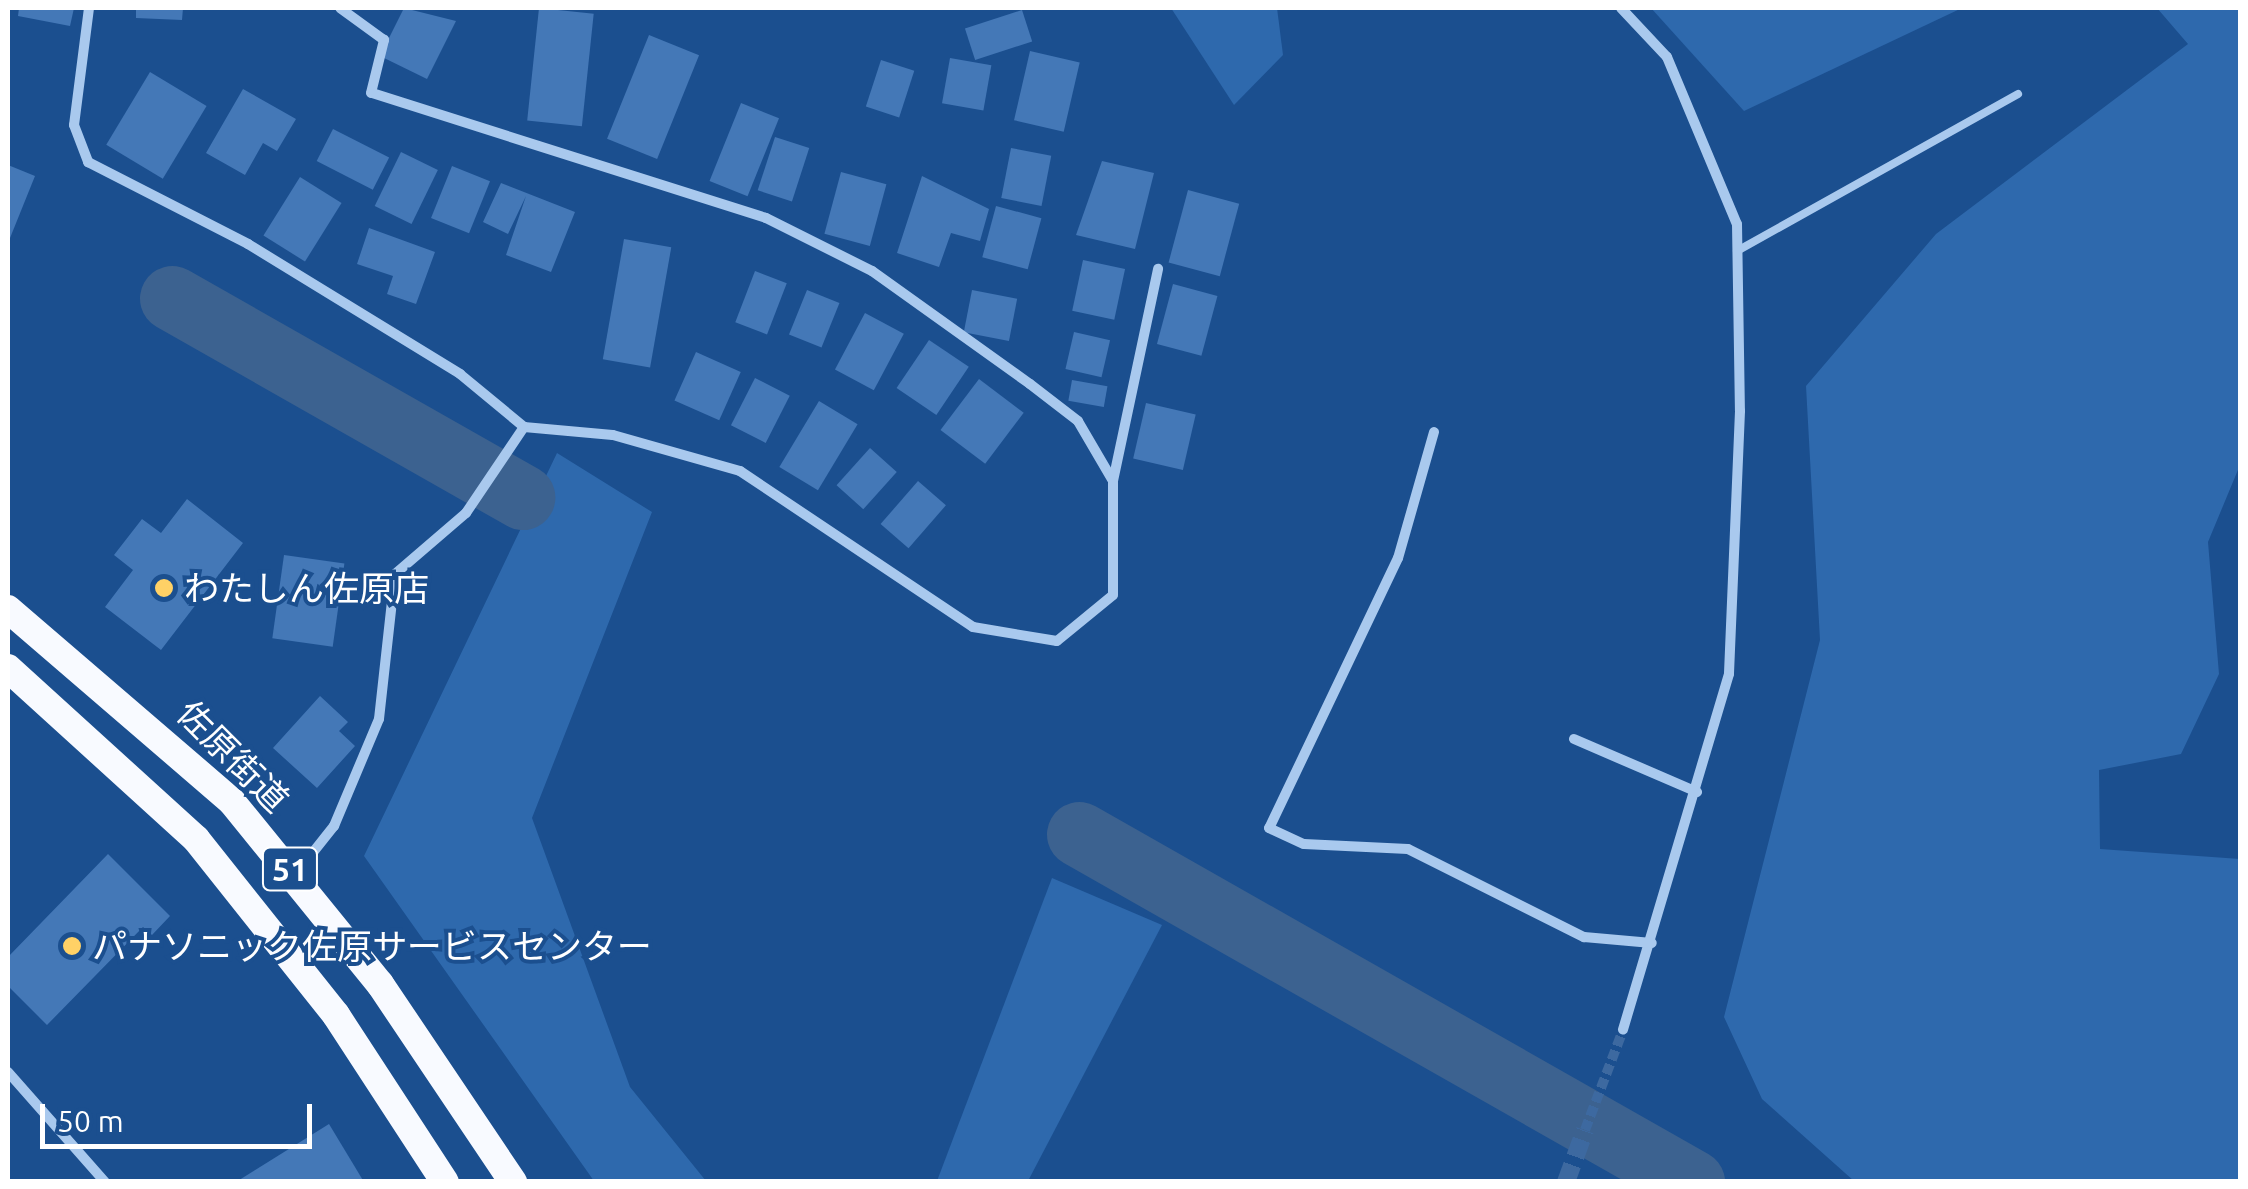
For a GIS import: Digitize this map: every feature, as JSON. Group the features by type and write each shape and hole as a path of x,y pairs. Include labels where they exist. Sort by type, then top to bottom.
{"highway":[{"name":"佐原街道","path":"8,609 167,740 295,875 513,1182"},
{"name":"51","path":"8,668 196,839 336,1014 444,1182"}],"street":[{"path":"89,8 74,126 88,162 248,244 460,374 524,426 613,435 740,470 973,627 1057,642 1113,595 1113,481 1158,269"},
{"path":"340,8 384,40 372,93 766,218 872,271 1078,421 1113,481"},
{"path":"1621,8 1668,57 1718,168 1737,251 1729,674 1624,1030"},
{"path":"295,875 334,826 380,719 395,574 466,512 514,450 524,426"},
{"path":"1434,432 1398,558 1268,828 1304,844 1408,849 1584,937 1652,943"},
{"path":"1574,738 1696,792"},
{"path":"8,1072 105,1182"}],"lane":[{"path":"1737,251 2018,94"}],"shaded area":[{"path":"1171,8 1277,8 1283,55 1234,105"},
{"path":"1651,8 1962,8 1744,111"},
{"path":"2157,8 2240,8 2240,465 2208,542 2219,674 2181,754 2099,770 2100,849 2240,859 2240,1181 1854,1181 1762,1099 1724,1017 1820,640 1806,386 1936,234 2188,44"},
{"path":"557,453 652,512 532,818 630,1087 706,1181 594,1181 364,856"},
{"path":"1052,878 1162,925 1028,1181 937,1181"}],"building":[{"path":"19,8 74,8 70,26 18,16"},
{"path":"136,8 183,8 182,20 136,18"},
{"path":"404,8 456,21 427,79 380,56"},
{"path":"539,8 594,14 582,126 527,120"},
{"path":"1022,10 1032,41 975,60 965,29"},
{"path":"649,35 699,55 657,159 607,139"},
{"path":"1030,51 1080,62 1064,132 1014,120"},
{"path":"950,58 991,65 983,111 942,103"},
{"path":"881,60 914,71 899,117 866,107"},
{"path":"150,72 207,106 163,179 106,145"},
{"path":"243,89 296,119 277,151 263,143 245,175 206,153"},
{"path":"741,103 779,118 748,196 710,181"},
{"path":"333,129 389,158 373,190 317,161"},
{"path":"775,137 809,148 792,201 758,190"},
{"path":"1011,148 1051,156 1042,206 1001,198"},
{"path":"401,152 438,170 412,224 375,206"},
{"path":"1102,161 1154,173 1135,249 1076,235"},
{"path":"8,165 35,176 8,243"},
{"path":"452,166 490,181 469,233 431,218"},
{"path":"841,172 886,184 870,246 824,234"},
{"path":"922,176 989,209 980,241 951,233 939,267 897,253"},
{"path":"300,177 342,203 305,261 263,236"},
{"path":"501,183 575,212 551,272 506,255 526,196 508,234 483,222"},
{"path":"1188,190 1239,204 1220,276 1169,262"},
{"path":"996,206 1041,218 1028,269 982,257"},
{"path":"369,228 435,252 416,304 387,294 393,276 357,264"},
{"path":"624,239 671,247 650,367 603,359"},
{"path":"1083,260 1125,269 1114,320 1072,311"},
{"path":"755,271 787,283 767,335 735,322"},
{"path":"1173,284 1217,296 1201,356 1157,344"},
{"path":"807,290 839,303 821,348 789,335"},
{"path":"972,290 1017,299 1009,341 964,332"},
{"path":"865,313 904,334 874,390 835,370"},
{"path":"1074,332 1110,340 1102,377 1065,369"},
{"path":"929,340 969,367 936,415 897,388"},
{"path":"696,352 741,372 719,420 674,400"},
{"path":"755,378 790,396 766,443 731,425"},
{"path":"979,379 1024,413 985,464 940,430"},
{"path":"1072,380 1107,386 1104,407 1068,401"},
{"path":"819,401 858,424 818,490 779,467"},
{"path":"1146,403 1196,414 1183,470 1133,459"},
{"path":"870,448 897,472 863,509 837,485"},
{"path":"918,481 946,505 909,548 881,524"},
{"name":"わたしん佐原店","path":"187,499 243,543 161,650 105,607 133,570 114,555 142,519 161,533"},
{"path":"284,555 344,563 333,647 272,638"},
{"path":"320,696 348,722 339,731 355,746 317,788 273,748"},
{"name":"パナソニック佐原サービスセンター","path":"108,854 170,916 152,935 143,927 47,1025 8,986 8,957"},
{"path":"329,1124 364,1182 236,1182"}],"waterway":[{"path":"172,298 522,497"},
{"path":"1079,834 1692,1182"}],"tunnel":[{"path":"1585,1130 1623,1030"},
{"path":"1566,1182 1585,1130"}],"place":[{"name":"わたしん佐原店","path":"164,588"},
{"name":"パナソニック佐原サービスセンター","path":"72,946"}]}
